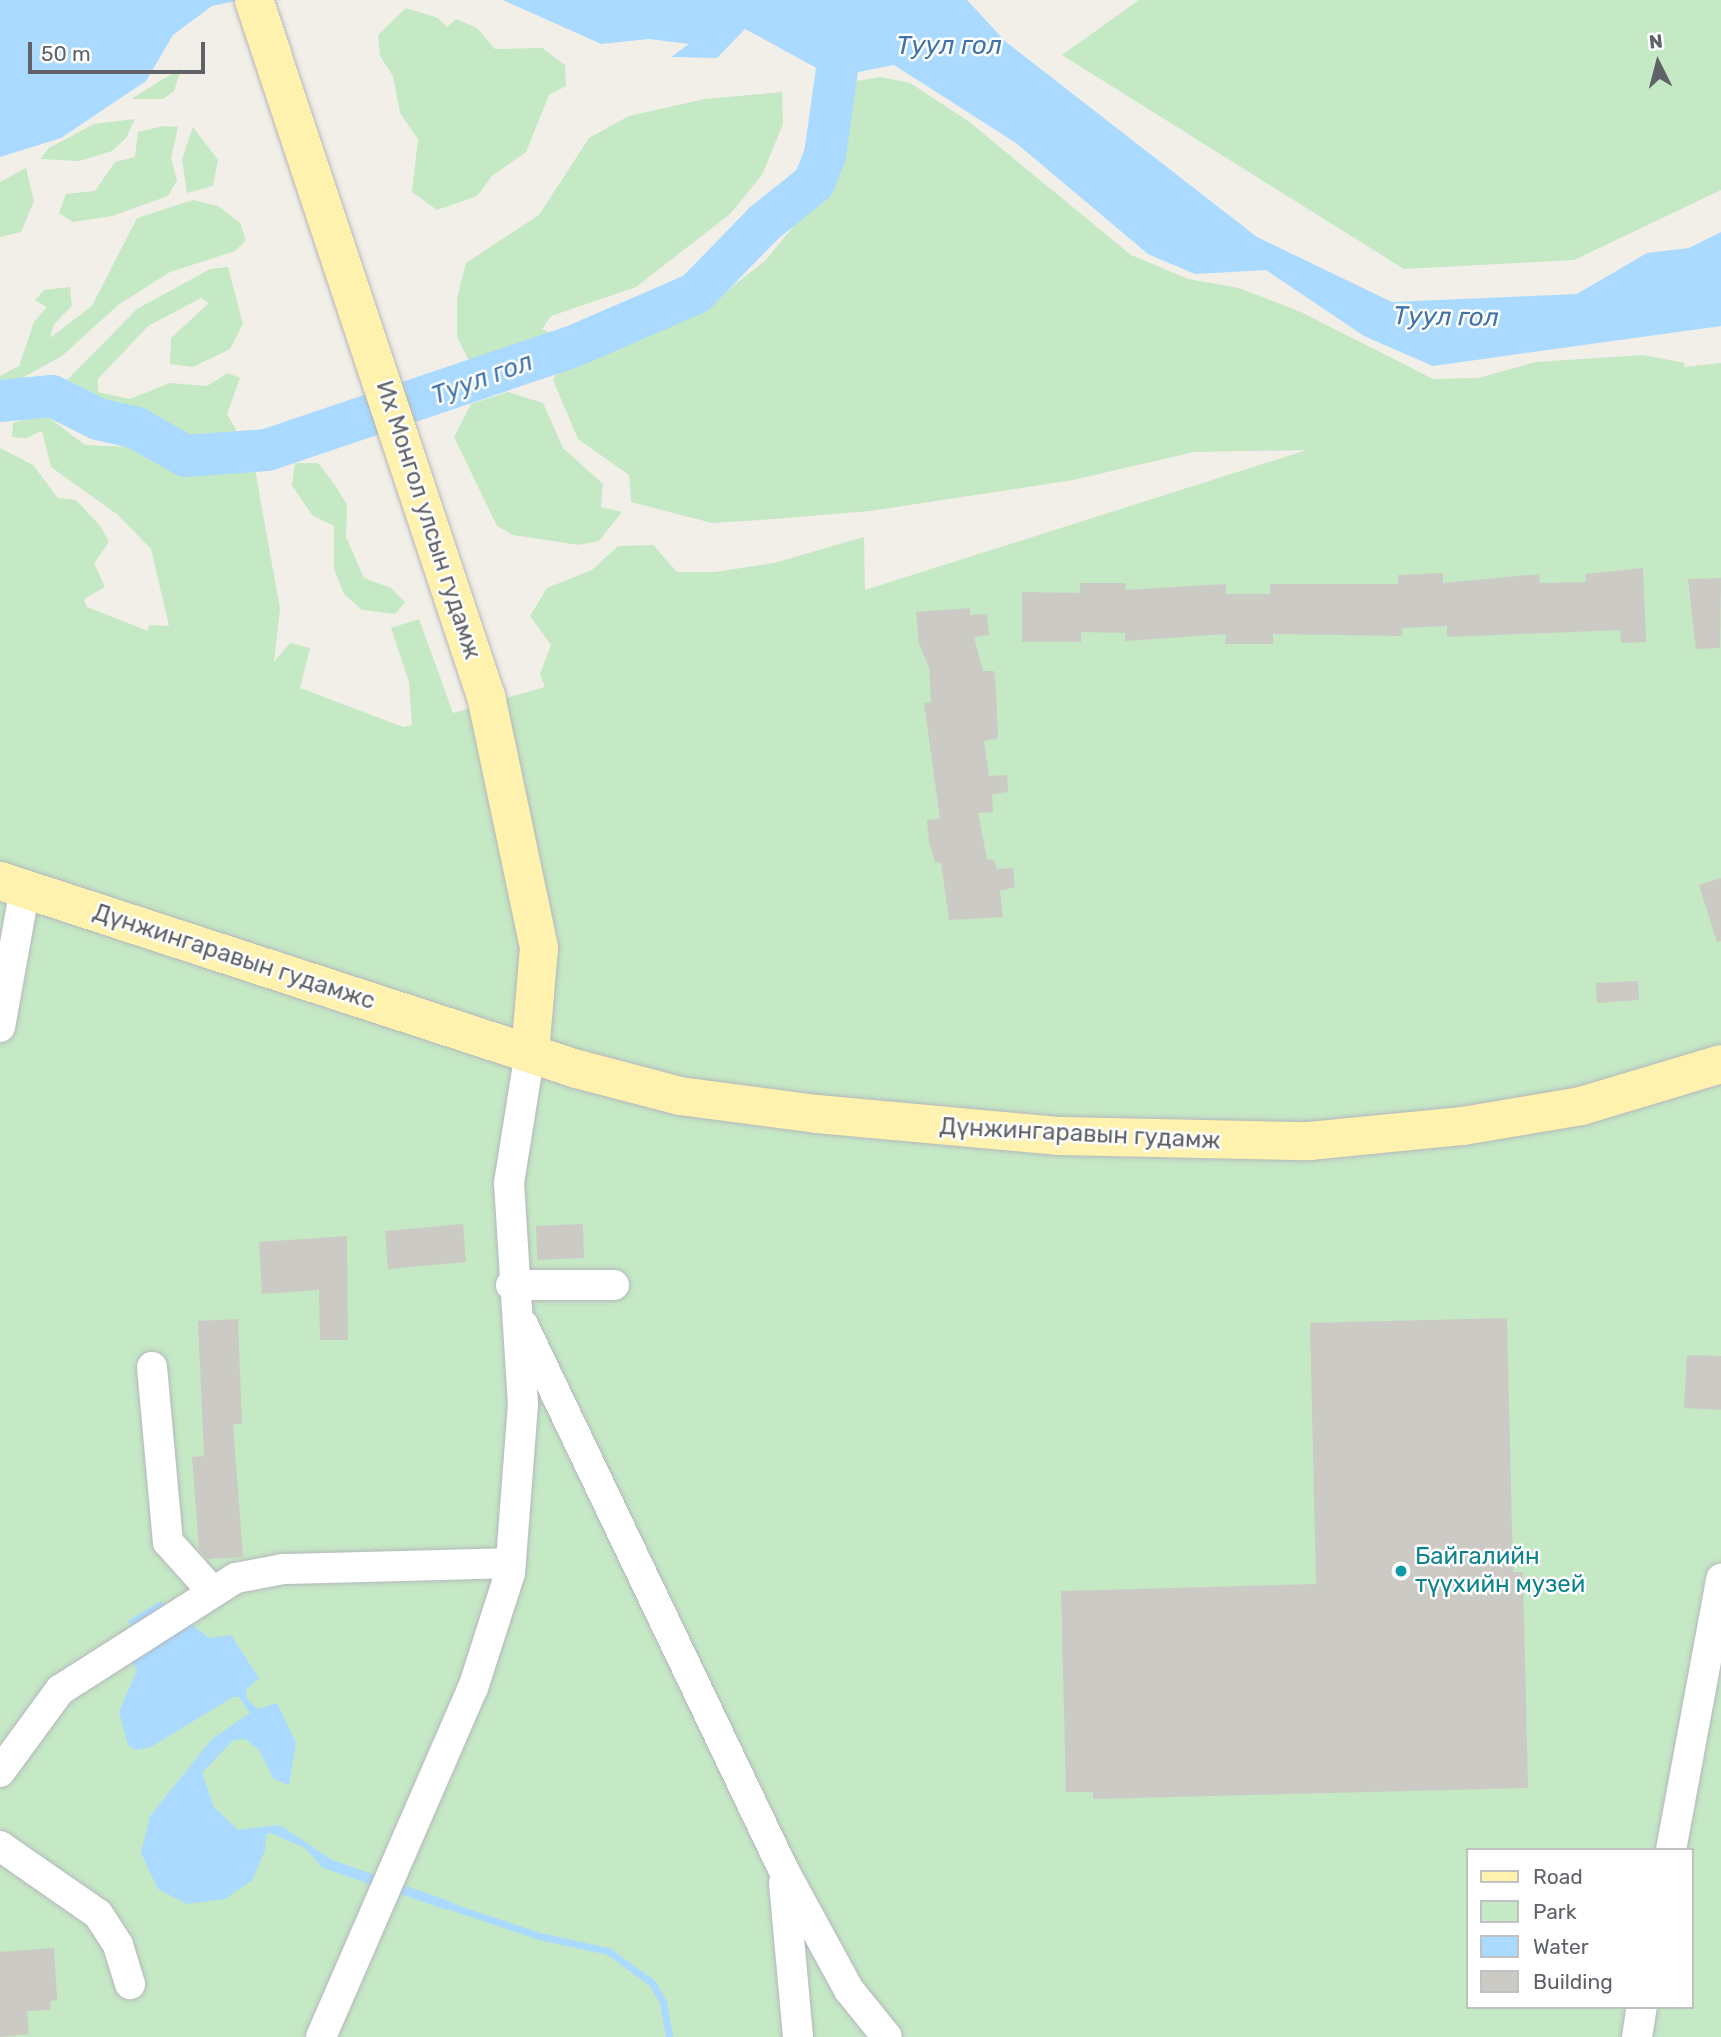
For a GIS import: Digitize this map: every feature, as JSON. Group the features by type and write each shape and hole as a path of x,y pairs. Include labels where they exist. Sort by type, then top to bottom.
{"main road":[{"name":"Их Монгол улсын гудамж","path":"254,0 486,696 539,948 530,1052"},
{"name":"Дүнжингаравын гудамжс","path":"12,885 443,1024"},
{"name":"Дүнжингаравын гудамж","path":"443,1024 668,1093 751,1107 993,1132 1262,1142 1464,1126 1581,1106 1721,1064"}],"street":[{"path":"0,1027 12,885"},
{"path":"321,2037 473,1688 511,1563 523,1405 512,1294 509,1183 530,1052"},
{"path":"512,1294 614,1285"},
{"path":"512,1294 783,1869 849,1990 887,2037"},
{"path":"152,1367 168,1542 211,1590"},
{"path":"0,1772 49,1700 123,1647 211,1590 266,1570 511,1563"},
{"path":"1671,1848 1721,1579"},
{"path":"0,1846 98,1914 118,1945 130,1983"},
{"path":"783,1869 798,2037"},
{"path":"1637,2037 1642,2009"}],"green space":[{"path":"1139,0 1721,0 1721,190 1574,260 1404,269 1062,55"},
{"path":"406,8 438,18 447,27 456,19 477,28 495,49 542,48 565,65 566,86 549,95 526,152 492,176 477,196 437,210 412,192 418,139 400,113 393,76 380,56 378,35"},
{"path":"181,68 174,91 163,99 131,99"},
{"path":"881,77 910,83 968,121 1131,255 1188,279 1239,288 1301,312 1433,379 1478,378 1536,362 1643,355 1685,363 1684,367 1721,363 1721,2037 0,2037 0,448 33,465 58,498 76,500 101,527 109,542 94,563 105,587 84,599 87,607 148,631 149,625 169,626 151,549 118,515 51,467 42,431 26,438 12,437 13,423 44,414 85,445 130,447 202,470 255,469 280,609 274,662 290,643 310,648 300,688 403,727 412,725 409,682 391,628 419,619 453,713 545,687 540,674 551,645 530,616 547,588 592,570 618,546 653,545 677,572 715,572 774,563 864,537 865,590 1307,450 1194,452 1073,480 870,511 774,519 712,523 631,502 629,475 578,439 553,380 559,368 696,315 765,261 837,173 850,82"},
{"path":"782,92 783,124 762,175 730,214 636,287 551,316 542,329 563,339 550,352 487,365 468,359 457,337 457,298 466,263 539,215 589,138 629,116 705,99"},
{"path":"135,119 126,138 112,151 79,161 40,159 49,148 94,124"},
{"path":"164,126 178,127 171,158 177,180 168,196 112,216 73,222 59,213 66,194 95,191 115,162 135,157 138,132"},
{"path":"193,127 218,160 213,186 187,193 182,159"},
{"path":"26,168 34,201 21,232 0,237 0,182"},
{"path":"193,200 218,206 240,223 246,240 235,251 170,272 118,305 62,356 0,390 0,376 19,366 34,322 47,307 35,300 44,290 70,287 72,306 54,324 50,338 92,306 137,218"},
{"path":"228,267 243,324 230,349 193,367 170,364 171,338 209,303 201,298 148,326 98,379 98,392 130,399 170,383 207,386 228,373 240,378 227,414 236,430 231,440 199,442 61,386 137,309 210,269"},
{"path":"508,392 543,403 563,448 603,484 601,507 622,512 599,541 579,545 513,535 497,526 454,437 471,404"},
{"path":"295,463 318,463 335,485 347,505 346,537 364,578 391,588 405,602 395,614 362,610 344,594 334,569 334,526 312,515 292,485"}],"water":[{"path":"0,0 240,0 212,6 173,35 146,81 61,138 0,157"},
{"name":"Туул гол","path":"503,0 967,0 1006,42 1257,237 1392,302 1577,294 1647,253 1689,248 1721,232 1721,326 1433,366 1364,336 1266,270 1195,274 1148,254 1016,143 894,65 833,77 745,29 717,58 671,57 689,44 649,39 601,44"},
{"path":"161,1601 178,1628 191,1624 209,1638 231,1635 259,1678 246,1690 247,1699 258,1709 277,1703 296,1743 289,1785 274,1779 259,1750 245,1739 233,1740 202,1773 214,1807 238,1830 280,1825 332,1860 452,1902 447,1910 323,1868 305,1848 271,1833 266,1834 265,1851 252,1880 225,1899 187,1904 158,1889 141,1853 150,1816 212,1739 250,1713 239,1697 233,1697 151,1747 136,1750 128,1745 119,1712 137,1670 132,1661 145,1651 128,1621"}],"building":[{"path":"1643,568 1646,642 1621,643 1620,630 1447,637 1447,626 1402,628 1402,636 1273,634 1273,644 1225,644 1226,634 1125,641 1125,633 1081,632 1081,642 1022,642 1022,592 1080,593 1080,583 1126,583 1125,590 1226,584 1226,594 1270,594 1270,584 1398,584 1398,575 1443,573 1443,583 1539,574 1540,583 1586,582 1585,574"},
{"path":"1721,578 1720,648 1696,649 1688,579"},
{"path":"970,608 970,615 987,614 989,635 974,637 983,671 994,671 998,738 984,741 989,776 1007,775 1008,792 992,794 993,812 978,813 987,859 994,860 997,869 1013,868 1015,887 1000,891 1003,917 949,920 941,863 935,862 929,842 927,820 940,819 924,703 931,702 929,667 919,644 916,612"},
{"path":"1721,878 1721,941 1717,942 1699,885"},
{"path":"1638,981 1639,1000 1597,1003 1596,983"},
{"path":"463,1224 466,1262 388,1269 385,1231"},
{"path":"583,1224 584,1258 537,1260 536,1226"},
{"path":"347,1236 348,1340 320,1340 319,1290 262,1294 259,1242"},
{"path":"1507,1318 1513,1572 1523,1572 1528,1788 1093,1799 1093,1792 1066,1792 1061,1591 1316,1584 1310,1323"},
{"path":"238,1319 242,1424 233,1424 243,1557 207,1559 199,1550 192,1457 204,1456 198,1321"},
{"path":"1687,1355 1721,1356 1721,1410 1684,1408"},
{"path":"54,1948 57,2000 50,2001 51,2010 27,2011 29,2034 0,2037 0,1952"}],"waterway":[{"name":"Туул гол","path":"0,401 52,396 98,419 136,428 186,456 267,450 572,347 696,293 764,223 814,183 825,155 839,55 880,0"},
{"path":"441,1903 539,1936 608,1951 652,1983 663,2002 669,2037"}],"place":[{"name":"Байгалийн түүхийн музей","path":"1401,1571"}]}
